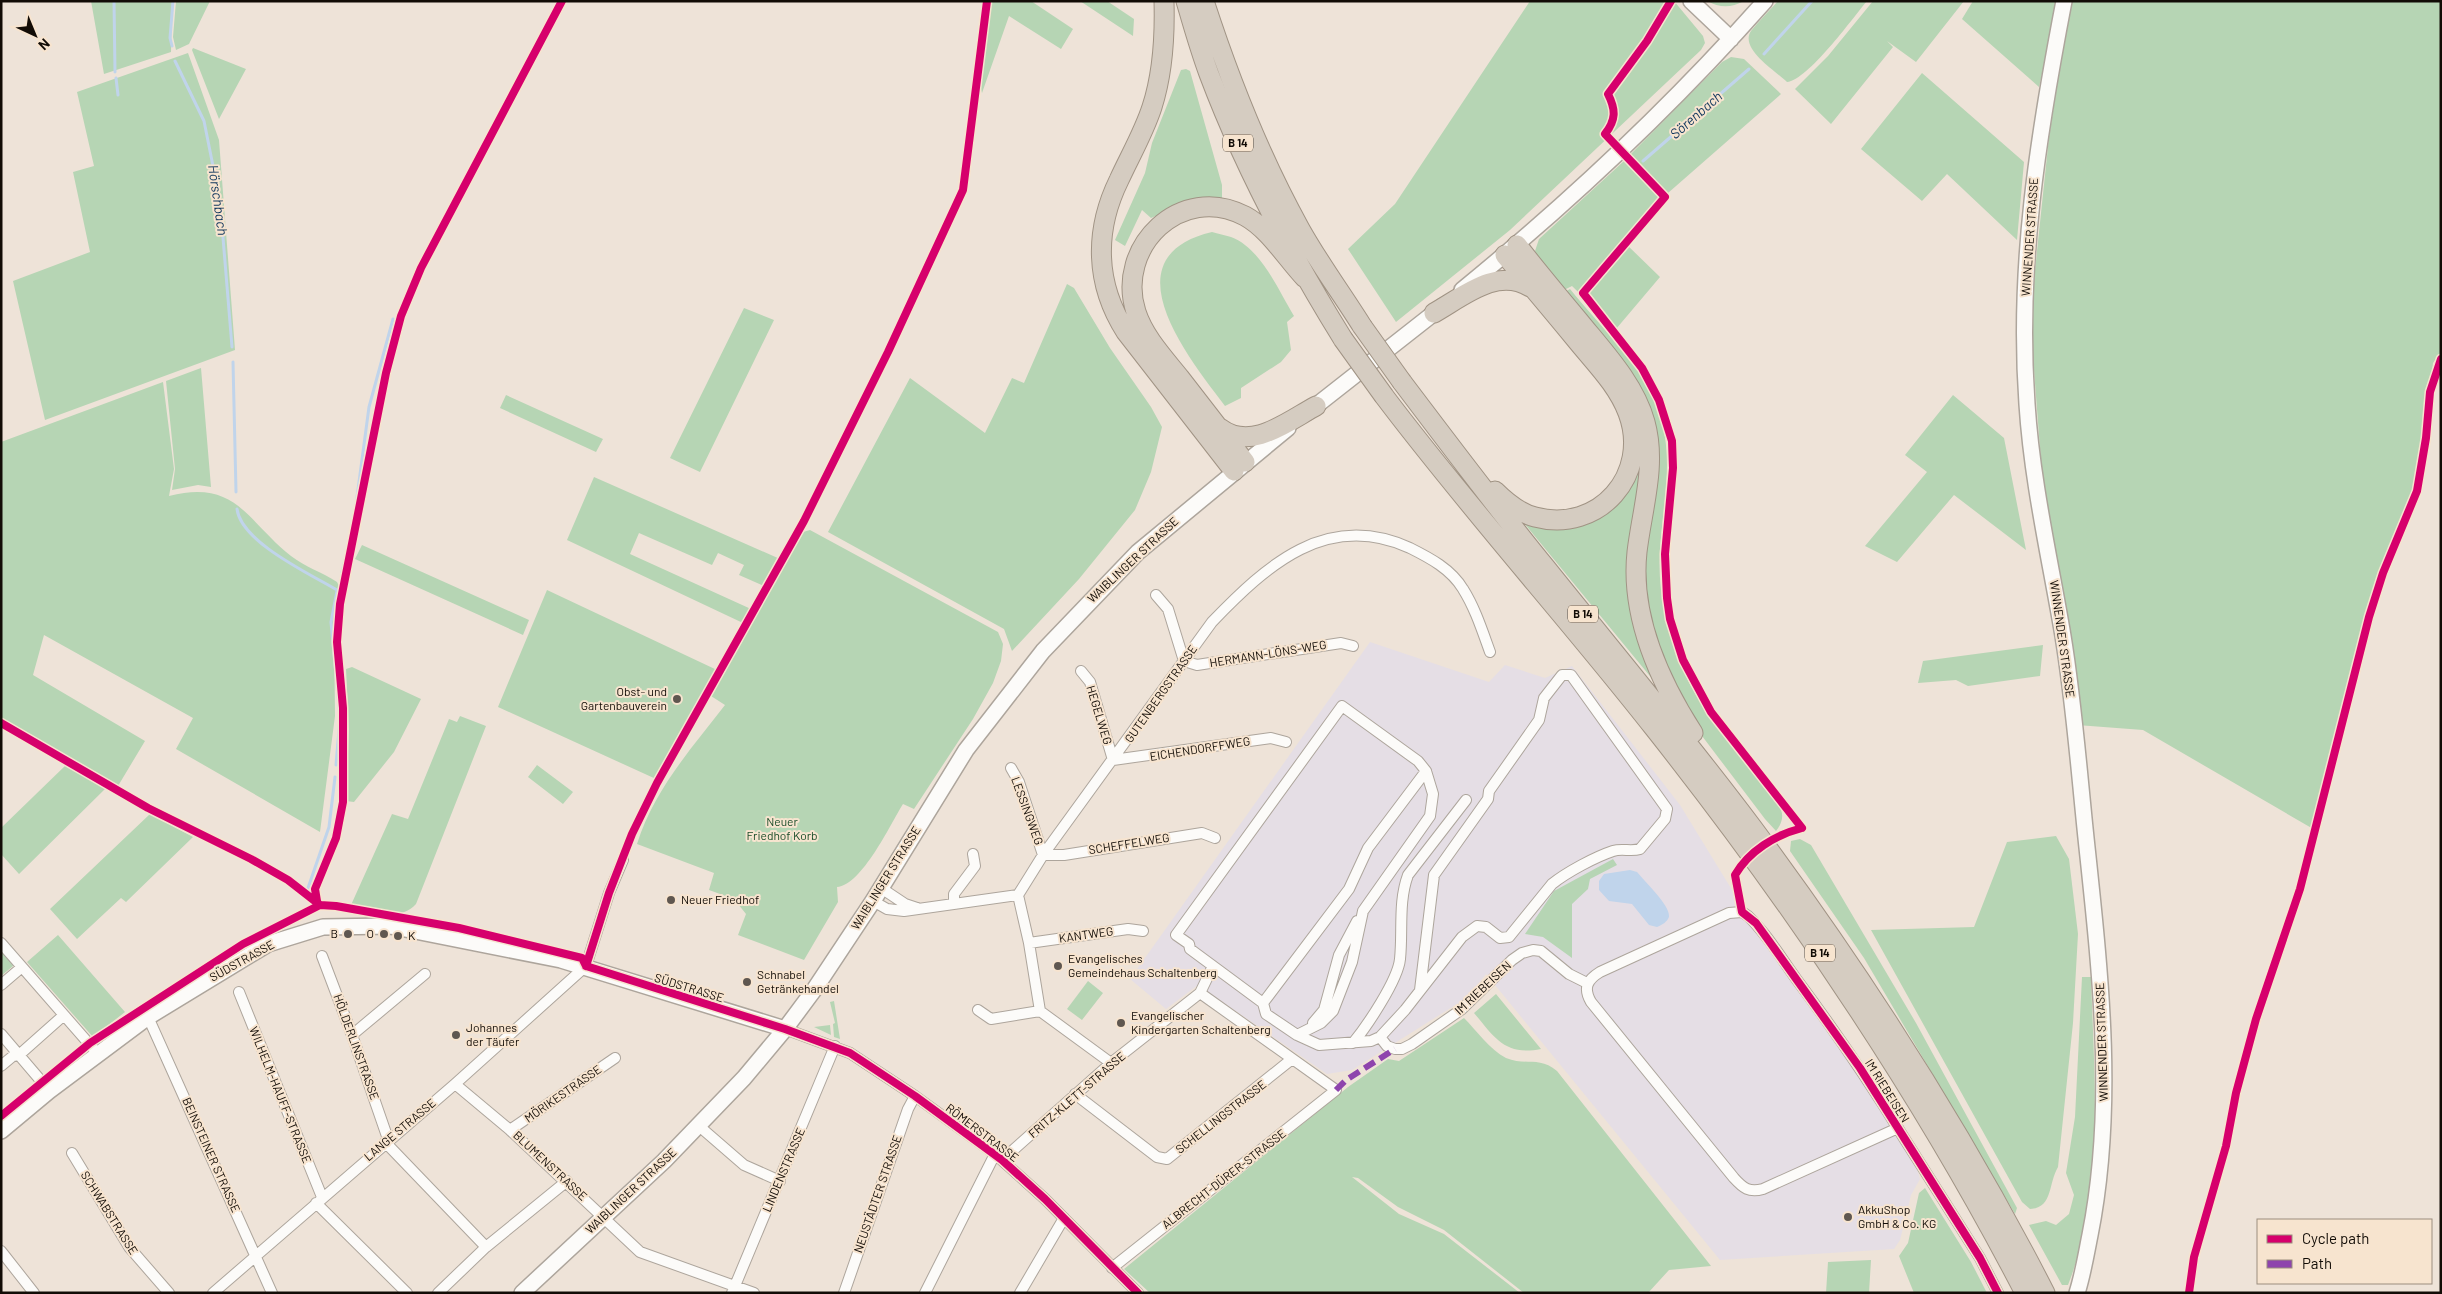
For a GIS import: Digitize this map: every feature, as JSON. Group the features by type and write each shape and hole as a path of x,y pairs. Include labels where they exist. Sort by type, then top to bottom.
{"highway":[{"path":"1164,1 1162,58 1152,108 1118,181 1103,224 1100,248 1103,281 1112,307 1131,340 1240,466"},
{"name":"B 14","path":"1186,1 1209,74 1237,141 1264,199 1305,278 1343,339 1384,396 1651,724 1778,892 1904,1080 1976,1201 2025,1293"},
{"name":"B 14","path":"1204,1 1225,66 1252,133 1280,192 1302,232 1362,326 1467,468 1701,760 1826,929 1908,1053 1992,1193 2046,1293"},
{"path":"1240,466 1217,426 1156,348 1136,314 1132,300 1133,272 1145,241 1166,220 1196,208 1229,210 1244,216 1258,225 1305,278"},
{"path":"1467,468 1480,476 1518,510 1533,517 1553,520 1573,519 1600,507 1619,489 1626,477 1633,452 1634,438 1628,412 1621,398 1601,370 1533,288 1511,250"},
{"path":"1511,250 1617,368 1639,405 1645,423 1650,464 1637,555 1639,603 1652,656 1678,710 1698,740 1701,760"},
{"path":"1434,313 1495,280 1511,279 1533,288"},
{"path":"1217,426 1236,436 1252,437 1264,434 1316,406"}],"street":[{"path":"1691,1 1731,39"},
{"name":"WAIBLINGER STRASSE","path":"522,1293 699,1126 786,1029 877,895 966,750 1043,651 1132,558 1240,466 1511,250 1620,152 1731,39 1765,1"},
{"name":"WINNENDER STRASSE","path":"2064,1 2034,168 2024,319 2027,405 2036,487 2064,641 2094,916 2102,1010 2104,1119 2101,1171 2079,1286"},
{"name":"GUTENBERGSTRASSE","path":"1018,895 1042,855 1212,622 1230,604 1287,557 1321,540 1336,536 1355,535 1400,544 1430,558 1448,571 1463,589 1476,612 1490,652"},
{"path":"1156,595 1168,609 1184,660"},
{"name":"HERMANN-LÖNS-WEG","path":"1184,660 1196,665 1340,643 1353,646"},
{"name":"HEGELWEG","path":"1081,671 1090,682 1113,760"},
{"path":"1308,1029 1324,1010 1339,955 1363,911 1430,816 1433,794 1426,771 1418,760 1342,706 1176,935 1189,944 1190,950 1263,1003 1266,1014 1297,1035 1319,1045 1372,1041 1380,1036 1420,990 1462,937 1477,926 1486,927 1500,938 1509,937 1556,881 1615,850 1640,850 1668,814 1662,801 1571,676 1562,674 1544,698 1539,720 1488,791 1488,799 1434,875 1420,990"},
{"name":"EICHENDORFFWEG","path":"1113,760 1271,738 1286,742"},
{"name":"LESSINGWEG","path":"1011,768 1019,782 1042,855"},
{"path":"1263,1003 1348,888 1368,848 1426,771"},
{"path":"1353,1043 1388,989 1400,962 1403,889 1408,875 1466,800"},
{"name":"SCHEFFELWEG","path":"1042,855 1064,855 1202,832 1215,838"},
{"path":"954,903 954,894 975,866 973,854"},
{"path":"586,966 622,860"},
{"path":"877,895 895,911 1018,895 1029,943 1040,1011 1111,1063"},
{"path":"877,895 923,908"},
{"path":"1297,1035 1325,1020 1333,1011 1352,962 1363,911"},
{"name":"IM RIEBEISEN","path":"1898,1128 1763,1189 1753,1192 1746,1190 1734,1178 1591,1002 1586,991 1587,983 1600,972 1712,920 1729,913 1742,912 1756,923 1832,1027 1898,1128 1980,1258 1998,1293"},
{"name":"SÜDSTRASSE","path":"1,1131 148,1017 268,944 323,926 390,926 586,966 786,1029"},
{"name":"KANTWEG","path":"1029,943 1128,929 1143,931"},
{"path":"1,942 98,1054"},
{"name":"IM RIEBEISEN","path":"1380,1036 1387,1046 1395,1049 1402,1049 1412,1044 1462,1009 1512,960 1522,953 1533,950 1541,952 1569,974 1587,983"},
{"name":"HÖLDERLINSTRASSE","path":"322,956 352,1035 386,1141 486,1247"},
{"path":"1,985 22,966"},
{"name":"LANGE STRASSE","path":"213,1293 386,1141 455,1084 586,966"},
{"path":"1213,966 1200,994 1292,1059"},
{"path":"352,1035 425,974"},
{"name":"WILHELM-HAUFF-STRASSE","path":"239,992 319,1200 407,1293"},
{"name":"FRITZ-KLETT-STRASSE","path":"925,1293 998,1157 1111,1063 1200,994"},
{"path":"978,1010 991,1019 1040,1011"},
{"path":"1,1066 12,1056 19,1054 64,1015"},
{"name":"BEINSTEINER STRASSE","path":"148,1017 272,1293"},
{"name":"RÖMERSTRASSE","path":"786,1029 835,1046 863,1061 915,1096 998,1157 1064,1218 1138,1293"},
{"path":"1,1034 42,1082"},
{"name":"LINDENSTRASSE","path":"734,1289 835,1046"},
{"name":"MÖRIKESTRASSE","path":"510,1130 615,1058"},
{"name":"ALBRECHT-DÜRER-STRASSE","path":"1112,1268 1336,1090 1292,1059"},
{"name":"SCHELLINGSTRASSE","path":"1075,1094 1157,1157 1167,1159 1292,1059"},
{"name":"BLUMENSTRASSE","path":"455,1084 567,1181 640,1252 734,1289 754,1293"},
{"name":"NEUSTÄDTER STRASSE","path":"844,1293 908,1108 915,1096"},
{"path":"699,1126 744,1165 780,1181"},
{"name":"SCHWABSTRASSE","path":"72,1153 128,1247 169,1293"},
{"path":"438,1293 486,1247 567,1181"},
{"path":"1020,1293 1064,1218"},
{"path":"1,1251 34,1293"}],"shaded area":[{"path":"1370,642 1489,682 1505,665 1545,678 1572,666 1680,805 1748,916 1911,1149 1920,1179 1911,1195 1900,1240 1894,1249 1720,1260 1486,974 1468,997 1352,1070 1327,1074 1198,985 1166,1009 1130,979"}],"green space":[{"path":"91,1 172,1 171,52 104,74"},
{"path":"176,1 210,1 189,44 176,50 173,37"},
{"path":"990,1 1031,1 1073,29 1061,49 1009,16 982,93 980,84"},
{"path":"1080,1 1107,1 1134,19 1133,36"},
{"path":"1530,1 1674,1 1703,36 1705,43 1701,50 1510,230 1396,322 1348,249 1395,204"},
{"path":"1707,1 1744,1 1735,5 1725,6"},
{"path":"1778,1 1867,1 1818,60 1796,79 1787,82 1760,59 1750,45 1749,38 1751,31"},
{"path":"1873,1 1964,1 1916,62 1887,41 1893,47 1831,124 1795,89 1828,56"},
{"path":"1973,1 2058,1 2039,87 1962,19"},
{"path":"2070,1 2441,1 2441,352 2433,363 2426,438 2415,491 2381,572 2367,616 2315,830 2143,730 2077,725 2043,487 2030,318 2049,137"},
{"path":"193,48 246,69 219,119 192,50"},
{"path":"188,53 219,140 235,350 45,420 13,281 90,252 73,172 94,166 77,92"},
{"path":"1731,57 1744,59 1781,94 1668,193 1624,242 1660,277 1616,329 1572,286 1562,291 1540,265 1535,251 1539,239 1624,161 1722,62"},
{"path":"1186,69 1190,71 1222,185 1222,199 1192,201 1151,218 1142,210 1125,246 1115,240 1145,173 1152,143 1181,70"},
{"path":"1922,73 2024,162 2017,240 1947,174 1922,201 1861,149"},
{"path":"1212,232 1242,242 1251,250 1268,271 1294,316 1287,322 1291,350 1281,362 1241,388 1241,398 1225,406 1193,362 1177,336 1165,310 1160,285 1165,263 1181,245"},
{"path":"1522,262 1614,372 1630,394 1641,422 1645,451 1644,481 1637,519 1632,568 1638,624 1663,692 1519,517 1544,522 1568,523 1591,517 1602,511 1620,495 1626,486 1635,464 1639,442 1636,419 1628,399 1519,264"},
{"path":"1067,284 1074,288 1110,348 1151,407 1162,427 1151,472 1135,510 1079,579 1012,651 1004,629 828,532 910,378 985,433 1012,378 1024,383"},
{"path":"1570,289 1630,359 1650,390 1657,407 1662,423 1667,456 1660,569 1662,600 1669,631 1685,674 1700,701 1717,726 1778,803 1782,818 1781,824 1776,831 1696,728 1672,684 1647,614 1643,558 1656,480 1563,293"},
{"path":"744,308 774,320 700,472 670,458"},
{"path":"201,368 211,487 198,485 172,490 175,469 166,381"},
{"path":"163,382 174,469 169,496 192,492 210,493 225,498 238,506 291,556 337,582 340,588 334,623 335,716 320,832 176,749 193,718 44,635 33,675 145,741 118,786 1,718 1,442"},
{"path":"506,395 603,439 596,452 500,408"},
{"path":"1953,395 2004,438 2026,550 1954,495 1897,562 1865,546 1927,472 1905,455"},
{"path":"594,477 780,559 764,586 739,575 744,565 718,553 712,565 639,533 630,554 751,609 743,623 567,540"},
{"name":"Neuer Friedhof Korb","path":"810,530 998,632 1003,644 1001,661 993,683 973,719 914,809 903,804 875,853 856,876 846,884 837,887 838,902 804,960 738,935 746,914 734,899 709,890 714,873 637,844 644,824 663,788 725,705 711,696 803,532"},
{"path":"362,545 529,620 523,635 355,559"},
{"path":"547,590 717,670 656,779 498,707"},
{"path":"2043,645 2040,676 1968,686 1956,680 1918,683 1923,661"},
{"path":"352,667 421,699 394,752 354,802 346,801 349,730 346,669"},
{"path":"460,716 486,726 416,904 403,913 395,914 379,914 355,909 351,905 392,814 408,819 449,719 457,722"},
{"path":"67,764 106,788 19,874 1,854 1,828"},
{"path":"537,765 573,792 563,804 528,777"},
{"path":"150,814 193,837 126,902 121,898 77,939 50,909"},
{"path":"2056,836 2069,859 2078,934 2073,1023 2058,1167 2046,1200 2037,1208 2030,1209 2022,1202 1871,930 1974,927 2007,842"},
{"path":"1800,839 1811,845 1916,1023 2017,1208 2015,1214 1864,958 1790,851 1791,841"},
{"path":"1613,859 1617,865 1590,879 1588,889 1572,904 1572,958 1543,937 1525,934 1554,891"},
{"path":"58,935 125,1012 93,1037 27,962"},
{"path":"1,951 12,962 13,966 1,976"},
{"path":"2082,977 2091,977 2095,1094 2092,1173 2088,1211 2080,1249 2068,1285 2062,1285 2029,1225 2046,1221 2056,1225 2069,1214 2074,1195 2066,1173 2075,1117"},
{"path":"1088,981 1103,993 1082,1020 1067,1009"},
{"path":"1496,994 1541,1049 1518,1050 1502,1043 1474,1013"},
{"path":"834,1001 840,1039 834,1037 833,1024 835,1023 830,1002"},
{"path":"1464,1018 1489,1045 1506,1058 1538,1062 1550,1066 1557,1071 1711,1266 1669,1270 1648,1293 1524,1293 1444,1230 1398,1207 1358,1178 1352,1177 1399,1214 1444,1234 1520,1293 1150,1293 1124,1269 1348,1087 1388,1059 1399,1061"},
{"path":"830,1025 831,1035 814,1027"},
{"path":"1925,1188 1971,1262 1987,1293 1914,1293 1899,1256 1908,1243 1919,1193"},
{"path":"1871,1260 1869,1293 1826,1293 1828,1262"}],"water":[{"path":"1630,870 1637,872 1666,907 1669,917 1666,922 1657,927 1649,925 1632,904 1609,901 1599,890 1599,881 1604,874"}],"waterway":[{"name":"Hörschbach","path":"114,1 115,72"},
{"name":"Hörschbach","path":"172,46 170,38 173,1"},
{"name":"Sörenbach","path":"1764,54 1812,1"},
{"name":"Hörschbach","path":"175,61 204,121 220,201 232,347"},
{"name":"Sörenbach","path":"1643,161 1749,69"},
{"name":"Hörschbach","path":"116,78 118,95"},
{"path":"342,572 353,527 369,407 393,319"},
{"name":"Hörschbach","path":"233,362 236,492"},
{"name":"Hörschbach","path":"237,509 241,521 263,545 278,556 337,590"},
{"path":"336,765 340,718 331,622 337,591"},
{"path":"308,888 329,827 335,777"}],"marked path":[{"path":"1336,1090 1346,1080 1395,1049"}],"cycle path":[{"path":"317,901 315,889 336,838 343,802 343,708 337,642 340,604 386,373 401,316 421,268 562,1"},
{"path":"586,966 609,893 632,834 657,783 804,521 888,352 963,190 987,1"},
{"path":"1671,1 1647,41 1608,94 1614,115 1605,134 1665,197 1583,293 1642,368 1659,400 1672,441 1673,468 1665,554 1667,598 1670,619 1683,660 1711,712 1802,828 1782,835 1764,845 1755,851 1741,866 1735,875 1742,912 1756,923 1860,1068 1980,1258 1998,1293"},
{"path":"2189,1293 2194,1257 2226,1146 2236,1093 2256,1019 2300,889 2369,617 2383,573 2417,491 2426,438 2430,392 2441,359"},
{"path":"1,723 148,808 251,859 288,880 320,905"},
{"path":"1,1116 90,1043 243,944 320,905 336,906 459,928 582,958 586,966"},
{"path":"586,966 785,1029 850,1053 915,1096 1002,1160 1045,1199 1138,1293"}],"place":[{"name":"Obst- und Gartenbauverein","path":"677,699"},
{"name":"Neuer Friedhof","path":"671,900"},
{"name":"B","path":"348,934"},
{"name":"O","path":"384,934"},
{"name":"K","path":"398,936"},
{"name":"Evangelisches Gemeindehaus Schaltenberg","path":"1058,966"},
{"name":"Schnabel Getränkehandel","path":"747,982"},
{"name":"Evangelischer Kindergarten Schaltenberg","path":"1121,1023"},
{"name":"Johannes der Täufer","path":"456,1035"},
{"name":"AkkuShop GmbH & Co. KG","path":"1848,1217"}]}
